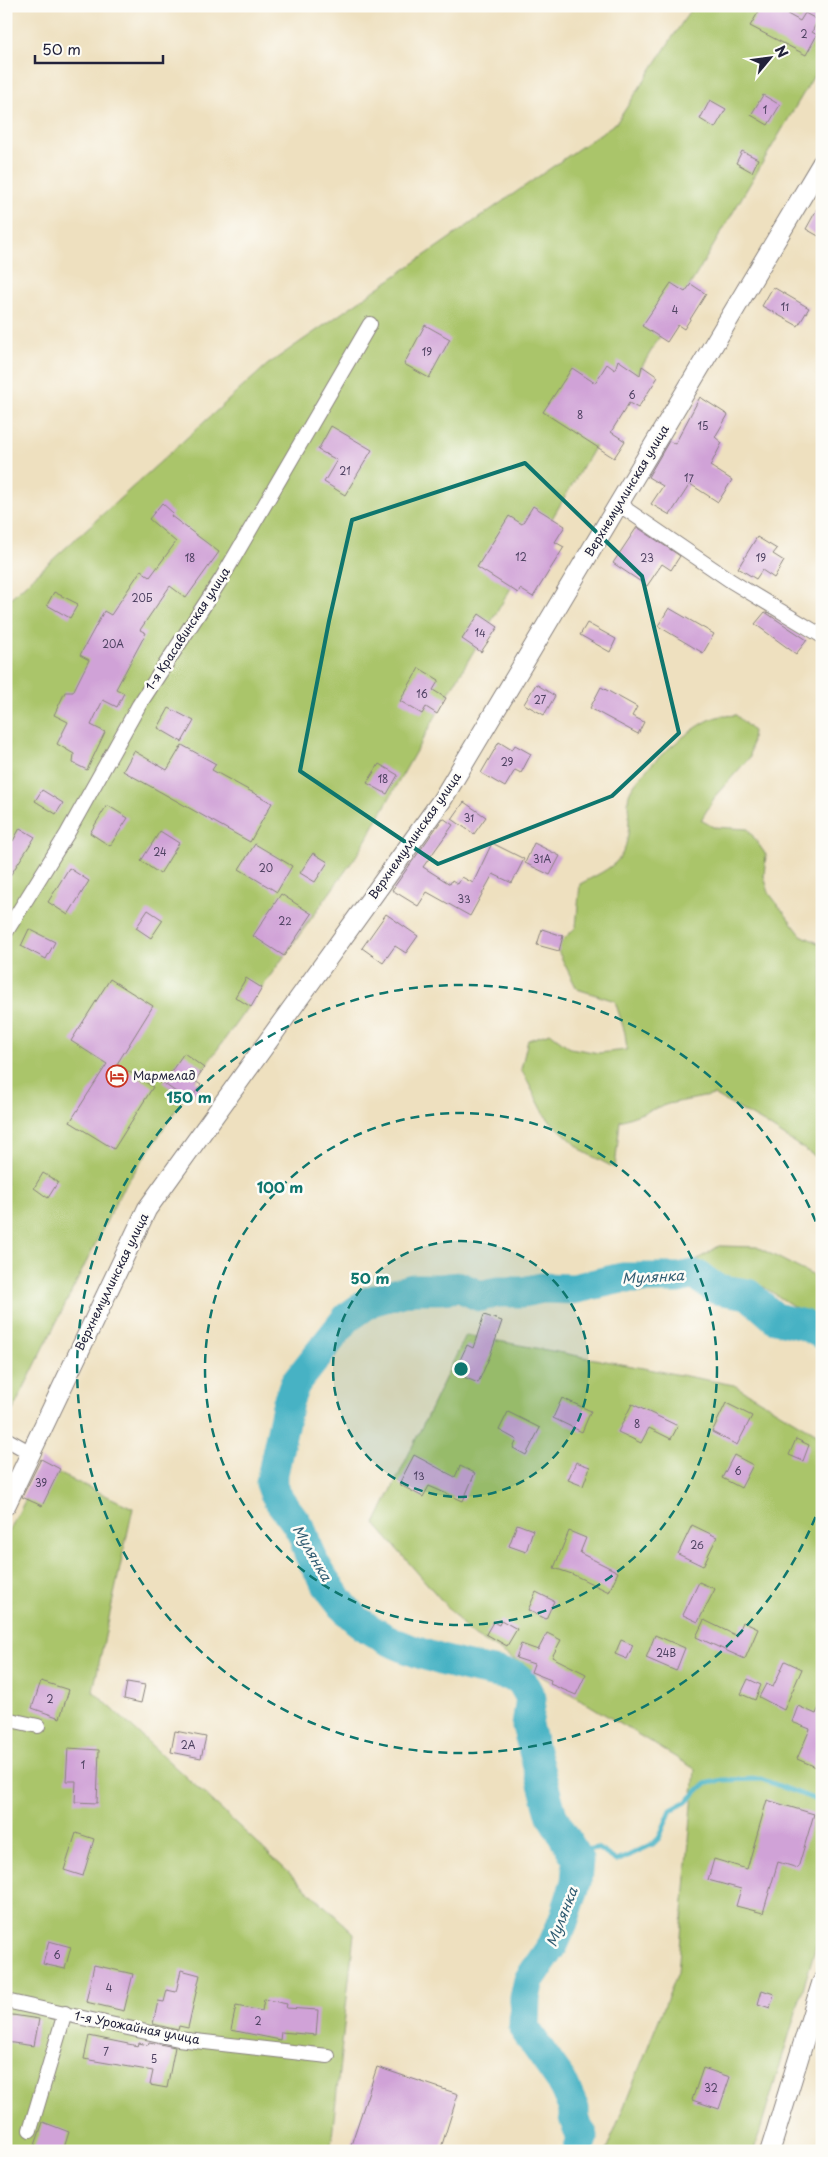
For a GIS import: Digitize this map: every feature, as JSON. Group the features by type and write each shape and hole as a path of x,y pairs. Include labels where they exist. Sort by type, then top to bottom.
{"street":[{"name":"Верхнемуллинская улица","path":"6,1504 147,1209 442,800 822,163"},
{"name":"1-я Красавинская улица","path":"6,932 67,834 139,705 222,578 370,324"},
{"path":"621,501 627,510 723,575 822,636"},
{"path":"6,1440 31,1452"},
{"path":"6,1718 38,1726"},
{"path":"770,2151 822,1982"},
{"name":"1-я Урожайная улица","path":"6,2001 178,2039 328,2056"},
{"path":"30,2130 65,2013"}],"highlighted area":[{"path":"525,463 642,576 679,733 612,796 438,864 300,771 329,621 352,520"}],"green space":[{"path":"693,6 822,6 822,62 446,698 359,852 204,1068 121,1192 6,1424 6,602 267,365 617,122"},
{"path":"736,715 753,731 750,757 716,795 701,820 713,827 748,829 766,855 764,876 769,893 801,935 822,945 822,1161 764,1123 714,1095 668,1104 620,1121 615,1168 584,1152 546,1117 521,1069 528,1040 550,1033 570,1048 599,1053 627,1050 625,1033 615,1001 577,989 556,947 576,927 580,884 610,867 622,854 628,834 628,797 634,785 654,762 695,728 717,717"},
{"path":"719,1246 757,1247 822,1280 822,1325 764,1287 717,1283 706,1277 699,1269 698,1259"},
{"path":"466,1335 734,1385 822,1437 822,1926 754,2151 606,2151 678,1972 695,1769 470,1633 375,1524"},
{"path":"43,1466 133,1508 93,1691 354,1933 331,2146 325,2151 6,2151 6,1537"}],"building":[{"path":"762,6 773,6 800,21 805,13 818,20 812,32 817,35 806,55 750,26"},
{"path":"763,95 780,105 768,125 751,115"},
{"path":"710,100 726,109 715,128 700,119"},
{"path":"742,151 758,159 752,172 736,163"},
{"path":"822,200 822,238 806,229"},
{"path":"671,283 685,292 691,284 706,294 684,329 678,325 667,342 642,326"},
{"path":"773,287 809,308 798,326 762,306"},
{"path":"425,325 450,339 429,378 404,364"},
{"path":"618,360 640,375 642,366 658,377 638,408 629,403 611,432 625,441 614,458 543,412 572,368 595,383 607,364 615,370"},
{"path":"700,397 728,415 715,437 722,443 710,466 732,480 718,502 690,484 670,515 651,504 663,486 648,477 669,441 675,444"},
{"path":"331,426 372,450 345,495 324,482 337,460 318,450"},
{"path":"162,503 173,513 171,516 219,552 186,598 170,586 140,630 146,633 116,689 124,693 117,707 103,700 91,725 105,732 87,770 73,763 74,754 57,744 68,722 54,715 65,692 73,692 89,660 80,655 104,611 111,615 141,570 150,577 176,542 149,519"},
{"path":"533,506 565,526 555,542 564,547 533,597 520,589 518,593 477,567 509,516 522,524"},
{"path":"637,527 680,556 671,570 662,564 647,586 613,563"},
{"path":"757,537 777,549 773,554 784,561 774,578 762,570 756,579 738,568"},
{"path":"54,592 78,604 70,618 47,605"},
{"path":"669,608 714,634 703,653 658,626"},
{"path":"765,612 807,640 796,654 755,624"},
{"path":"479,614 498,627 481,652 462,639"},
{"path":"587,623 616,639 610,652 580,635"},
{"path":"419,668 439,680 433,690 446,698 437,714 426,707 422,714 400,701"},
{"path":"536,684 555,696 544,715 524,704"},
{"path":"601,687 637,707 632,716 644,722 638,734 590,708"},
{"path":"169,708 194,721 182,742 158,728"},
{"path":"499,742 512,750 515,745 531,754 521,773 515,770 505,787 481,773"},
{"path":"182,745 216,764 212,770 272,803 250,842 123,771 134,751 167,770"},
{"path":"379,764 398,775 387,794 367,783"},
{"path":"42,790 63,803 56,814 35,801"},
{"path":"464,802 486,817 474,834 452,819"},
{"path":"107,805 128,818 110,846 90,833"},
{"path":"443,818 453,825 423,867 450,884 452,880 458,884 462,877 473,883 492,843 524,859 512,883 493,874 470,916 427,892 418,906 392,890"},
{"path":"20,828 35,837 6,882 6,836 13,841"},
{"path":"160,831 179,843 160,874 141,861"},
{"path":"534,843 560,856 550,875 525,863"},
{"path":"255,844 292,866 277,892 239,869"},
{"path":"313,853 328,862 315,882 300,873"},
{"path":"69,868 89,881 68,915 48,902"},
{"path":"281,894 312,914 284,956 253,936"},
{"path":"148,910 163,920 151,938 136,928"},
{"path":"386,914 418,936 406,953 395,946 383,963 362,948"},
{"path":"29,929 55,942 46,959 21,946"},
{"path":"542,929 563,936 559,951 537,945"},
{"path":"246,978 262,988 251,1007 235,997"},
{"name":"Мармелад","path":"110,979 153,1006 117,1064 153,1087 114,1149 70,1122 107,1064 71,1041"},
{"path":"184,1053 204,1068 195,1081 201,1085 189,1101 163,1083"},
{"path":"43,1173 58,1182 48,1198 34,1188"},
{"path":"484,1315 502,1321 478,1383 454,1373 467,1345 473,1348"},
{"path":"562,1398 591,1411 582,1432 553,1418"},
{"path":"726,1403 752,1416 737,1445 712,1432"},
{"path":"632,1404 678,1426 671,1439 649,1428 641,1443 618,1432"},
{"path":"508,1412 540,1428 526,1455 513,1448 517,1440 499,1430"},
{"path":"796,1439 809,1445 803,1461 789,1455"},
{"path":"414,1455 455,1477 460,1466 475,1473 463,1501 429,1486 423,1497 399,1484"},
{"path":"734,1455 753,1465 741,1488 722,1478"},
{"path":"41,1459 60,1469 42,1506 22,1497"},
{"path":"576,1462 590,1467 583,1486 568,1480"},
{"path":"517,1524 533,1530 526,1552 509,1546"},
{"path":"692,1525 717,1537 703,1566 678,1554"},
{"path":"569,1531 586,1538 580,1553 618,1572 609,1592 572,1574 554,1568"},
{"path":"699,1582 715,1589 698,1622 683,1615"},
{"path":"536,1592 554,1601 546,1619 528,1610"},
{"path":"501,1620 517,1629 507,1646 486,1634 493,1622 499,1625"},
{"path":"704,1620 737,1636 743,1622 758,1629 745,1659 696,1637"},
{"path":"547,1633 561,1640 552,1657 586,1674 576,1695 550,1684 551,1680 531,1672 534,1664 516,1658 521,1644 538,1650"},
{"path":"655,1635 685,1648 676,1671 646,1658"},
{"path":"621,1640 633,1645 627,1659 615,1654"},
{"path":"785,1661 802,1669 784,1710 759,1697 766,1684 773,1687"},
{"path":"748,1679 761,1685 755,1700 741,1694"},
{"path":"41,1681 69,1690 60,1718 32,1708"},
{"path":"127,1682 145,1685 141,1703 124,1699"},
{"path":"822,1701 822,1755 816,1767 797,1759 810,1729 792,1722 798,1706 816,1714"},
{"path":"175,1731 206,1737 201,1758 171,1752"},
{"path":"68,1748 99,1750 97,1803 75,1802 76,1781 66,1781"},
{"path":"767,1800 814,1814 798,1868 778,1862 763,1913 736,1906 741,1889 708,1880 714,1859 747,1869"},
{"path":"76,1833 94,1839 83,1876 64,1870"},
{"path":"49,1941 71,1947 65,1969 43,1964"},
{"path":"94,1965 133,1974 124,2011 86,2002"},
{"path":"181,1970 200,1975 188,2028 179,2026 178,2030 153,2024 158,2001 164,2002 167,1990 176,1992"},
{"path":"762,1990 774,1994 770,2008 758,2004"},
{"path":"264,1999 287,2004 286,2008 318,2010 316,2035 281,2032 280,2040 231,2030 236,2006 262,2011"},
{"path":"6,2014 39,2019 34,2046 6,2042"},
{"path":"89,2036 138,2046 139,2043 148,2045 149,2042 175,2047 167,2088 150,2085 153,2071 84,2059"},
{"path":"377,2067 458,2094 440,2151 349,2151"},
{"path":"703,2068 730,2077 719,2109 692,2100"},
{"path":"43,2122 69,2132 63,2151 33,2151"}],"waterway":[{"name":"Мулянка","path":"578,2151 583,2136 578,2129 574,2117 574,2109 562,2082 524,2028 525,1998 529,1980 553,1945 563,1922 576,1882 578,1860 552,1816 527,1726 531,1698 522,1682 515,1676 447,1662 400,1645 359,1622 344,1607 316,1567 304,1536 273,1490 271,1483 288,1402 295,1384 347,1318 371,1301 413,1289 460,1287 480,1296 498,1292 523,1292 542,1288 573,1289 622,1278 679,1278 692,1275 698,1276 716,1289 748,1294 775,1318 804,1325 822,1334"},
{"path":"574,1852 597,1848 617,1861 653,1844 659,1838 671,1810 686,1802 705,1784 723,1780 761,1779 822,1802"}],"place":[{"name":"Мармелад","path":"117,1076"}]}
